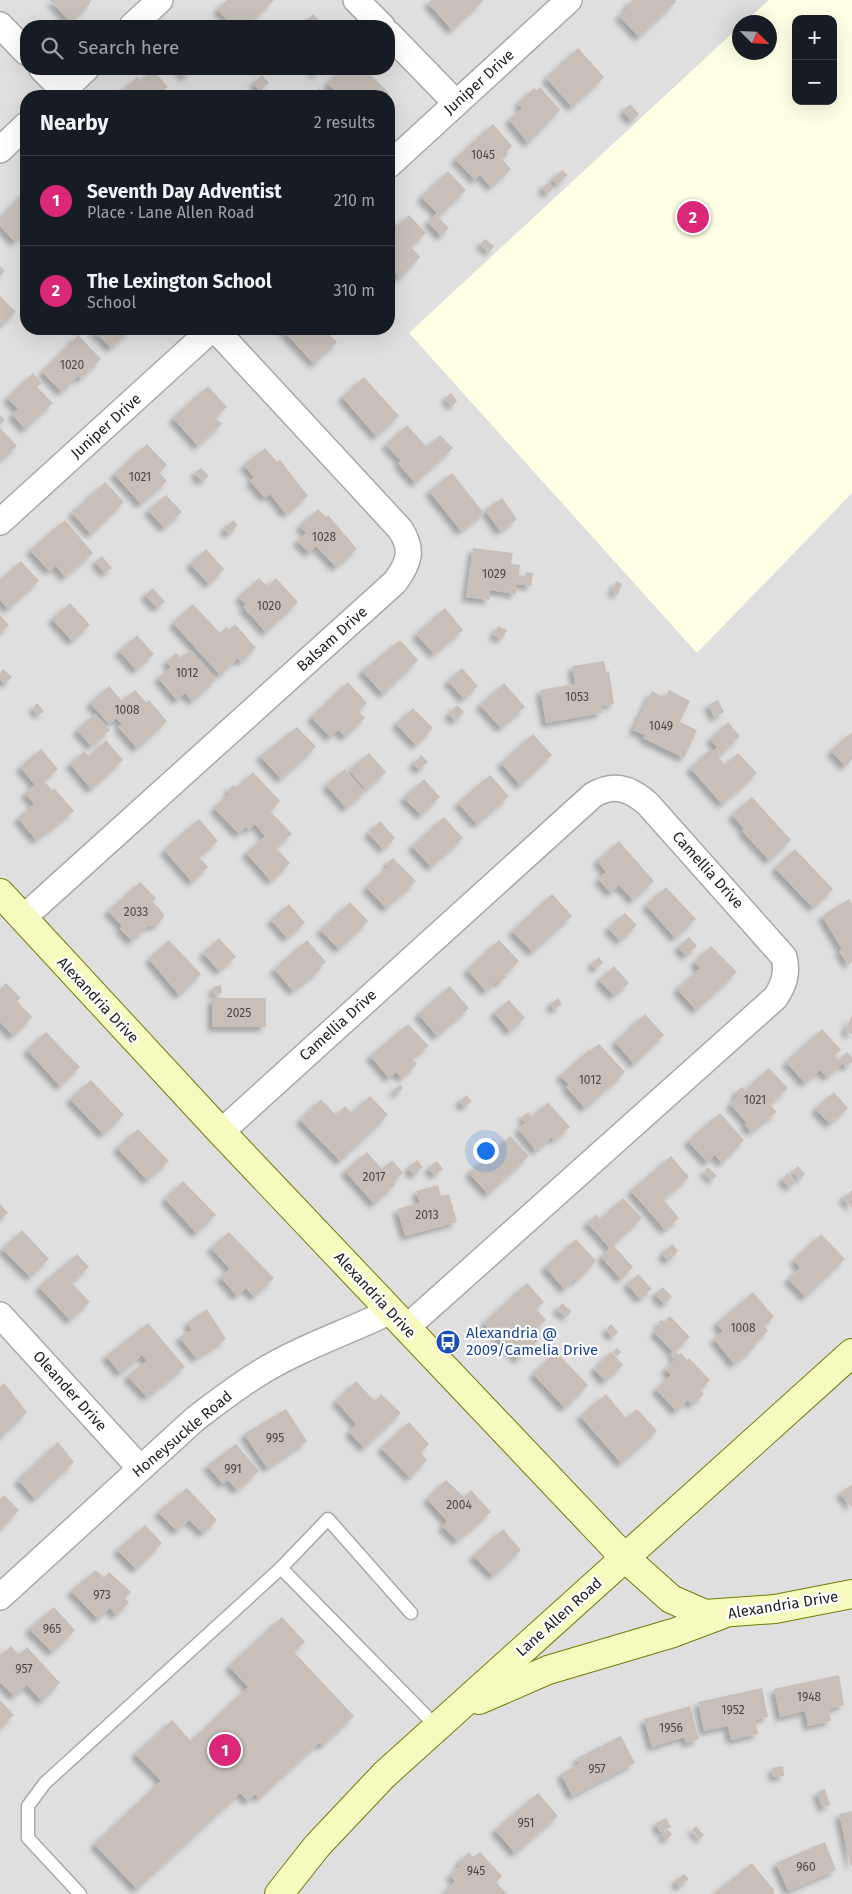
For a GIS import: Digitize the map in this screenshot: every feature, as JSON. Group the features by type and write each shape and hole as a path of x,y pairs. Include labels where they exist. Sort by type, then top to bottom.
{"street":[{"path":"138,20 160,0"},
{"path":"356,0 376,20"},
{"name":"Juniper Drive","path":"395,159 569,0"},
{"path":"0,25 20,46"},
{"path":"395,40 456,103"},
{"path":"46,75 58,90"},
{"path":"63,90 80,75"},
{"path":"0,150 20,131"},
{"name":"Juniper Drive","path":"0,522 207,335"},
{"name":"Balsam Drive","path":"24,918 395,582 408,562 408,540 400,529 220,335"},
{"name":"Camellia Drive","path":"221,1132 593,795 614,786 628,790 648,803 784,957 786,976 781,989 775,998 399,1319"},
{"name":"Alexandria Drive","path":"0,893 221,1132 624,1557 672,1599 705,1614 722,1614 775,1609 852,1594"},
{"name":"Oleander Drive","path":"0,1315 140,1468"},
{"name":"Honeysuckle Road","path":"0,1597 194,1419 262,1371 334,1335 399,1319"},
{"name":"Lane Allen Road","path":"279,1894 316,1846 352,1806 624,1557 852,1353"},
{"path":"457,1709 548,1670 673,1633 722,1614"}],"lane":[{"path":"80,1894 28,1838 28,1806 45,1783 281,1568 328,1519 411,1614"},
{"path":"281,1568 436,1728"}],"shaded area":[{"path":"0,0 852,0 852,1894 0,1894"},
{"path":"769,0 852,0 852,493 697,653 409,333 732,33 732,60 777,60 777,15 753,15"}],"building":[{"path":"50,0 92,0 74,20 68,20"},
{"path":"227,0 274,0 253,20 227,20 217,9"},
{"path":"431,0 484,0 452,30 428,3"},
{"path":"632,0 675,0 676,2 639,37 619,16 628,8 626,6"},
{"path":"313,14 319,20 307,20"},
{"path":"578,48 604,77 572,107 546,78"},
{"path":"148,75 157,75 168,87 165,90 123,90 137,77 141,81"},
{"path":"262,75 269,83 259,90 253,83"},
{"path":"336,75 371,75 386,90 334,90 327,83"},
{"path":"540,87 560,110 528,143 509,120 522,108 518,103 534,88 537,90"},
{"path":"630,104 639,114 632,121 623,111"},
{"path":"493,124 512,146 506,152 508,154 503,159 500,157 511,169 491,187 480,175 475,180 455,159"},
{"path":"562,170 568,175 557,185 552,179"},
{"path":"448,171 466,190 438,217 449,228 441,236 428,222 437,213 421,197"},
{"path":"548,182 554,188 547,194 542,188"},
{"path":"20,197 20,237 15,242 0,226 0,217"},
{"path":"409,215 426,233 395,262 395,223 397,226"},
{"path":"485,239 494,246 489,252 480,244"},
{"path":"412,248 420,257 400,278 395,272 395,264"},
{"path":"0,266 5,271 0,276"},
{"path":"0,296 16,312 2,325 0,323"},
{"path":"78,335 101,359 81,379 78,376 62,392 42,372"},
{"path":"98,335 125,335 111,348"},
{"path":"287,335 330,335 337,342 314,364"},
{"path":"33,373 42,383 37,387 53,403 25,429 12,414 18,409 7,398"},
{"path":"364,377 399,416 376,436 342,397"},
{"path":"208,386 227,407 215,417 222,424 198,446 173,418"},
{"path":"451,393 457,401 452,406 445,398"},
{"path":"0,415 5,420 0,425"},
{"path":"407,425 427,447 440,435 453,448 415,483 398,463 401,461 386,445"},
{"path":"0,428 17,446 0,461"},
{"path":"147,444 167,465 159,472 167,481 141,504 114,474"},
{"path":"265,448 277,462 280,460 308,496 286,514 270,494 265,498 250,481 254,477 244,465"},
{"path":"201,468 209,476 202,481 194,473"},
{"path":"452,473 484,513 461,531 429,491"},
{"path":"105,482 124,502 91,534 72,513"},
{"path":"166,495 182,512 164,528 148,510"},
{"path":"502,498 517,519 500,531 485,510"},
{"path":"318,509 326,517 328,515 357,549 336,567 316,546 309,553 297,541 306,533 300,526"},
{"path":"65,520 93,553 65,577 56,566 49,571 30,550"},
{"path":"233,520 238,525 229,534 224,529"},
{"path":"473,548 513,553 511,564 520,565 519,575 525,576 526,572 533,573 531,586 517,584 516,594 490,590 489,600 466,597"},
{"path":"206,549 224,569 209,584 190,564"},
{"path":"102,556 112,568 105,573 95,562"},
{"path":"21,561 39,581 8,609 0,600 0,580"},
{"path":"259,578 267,586 276,578 298,602 266,632 243,607 246,605 239,597"},
{"path":"616,581 622,584 618,594 612,592"},
{"path":"153,588 165,602 157,608 145,595"},
{"path":"70,603 90,625 72,641 52,619"},
{"path":"193,604 220,633 226,627 229,630 235,624 256,648 241,662 238,658 220,675 173,623"},
{"path":"445,608 463,630 434,654 416,634"},
{"path":"0,615 9,625 0,633"},
{"path":"498,626 507,630 502,639 493,635"},
{"path":"137,635 154,654 136,670 119,651"},
{"path":"400,640 418,660 383,694 362,671"},
{"path":"190,650 216,680 192,701 185,693 177,700 158,678 171,667 166,662 176,653 181,658"},
{"path":"604,661 606,672 609,671 614,704 601,706 602,713 546,723 540,690 575,684 572,666"},
{"path":"462,668 478,686 464,699 448,681"},
{"path":"3,669 12,677 5,684 0,679 0,673"},
{"path":"348,682 367,703 359,711 365,718 345,737 338,730 330,737 311,717"},
{"path":"504,683 525,707 501,728 480,705"},
{"path":"109,686 122,701 135,690 146,702 149,700 167,721 137,748 118,727 122,724 116,718 109,724 90,703"},
{"path":"669,690 690,701 680,722 697,730 684,758 643,738 645,735 633,730 652,691 665,698"},
{"path":"718,700 724,712 714,717 708,705"},
{"path":"37,703 44,711 39,715 33,708"},
{"path":"457,705 464,712 455,721 448,714"},
{"path":"413,708 433,728 416,745 396,724"},
{"path":"95,714 110,730 91,746 77,730"},
{"path":"728,722 740,736 718,757 725,765 738,753 757,773 722,804 690,768 711,749 713,751 717,747 710,739"},
{"path":"297,727 316,747 281,779 260,756"},
{"path":"852,732 852,759 845,766 831,751"},
{"path":"533,734 552,755 520,785 501,763"},
{"path":"106,740 123,760 91,789 70,764 84,751 89,756"},
{"path":"41,749 58,769 44,781 52,790 54,788 74,811 36,840 18,818 34,804 25,793 35,785 20,767"},
{"path":"369,753 386,772 366,790 349,770"},
{"path":"421,755 428,762 419,770 413,764"},
{"path":"345,769 365,792 346,808 326,785"},
{"path":"253,772 280,801 270,811 292,834 276,848 290,863 271,881 246,853 265,836 255,824 249,830 246,827 239,834 214,808 230,793 228,790 233,785 236,788"},
{"path":"490,775 509,796 477,824 458,803"},
{"path":"424,779 440,797 421,815 404,798"},
{"path":"752,797 791,840 769,860 742,831 744,829 732,815"},
{"path":"444,817 463,838 431,867 412,846"},
{"path":"199,819 218,841 199,857 208,867 192,882 164,850"},
{"path":"380,821 395,838 383,849 368,833"},
{"path":"619,841 654,881 633,900 619,885 611,893 598,879 606,872 597,861"},
{"path":"795,849 833,889 813,908 775,868"},
{"path":"393,858 416,881 386,908 366,887 389,866 387,863"},
{"path":"140,882 156,898 153,902 164,914 164,917 156,926 154,924 150,927 149,925 132,941 120,929 122,926 108,911"},
{"path":"666,887 696,919 675,938 646,905"},
{"path":"552,894 572,916 532,952 512,931"},
{"path":"849,899 852,904 852,962 848,964 839,951 842,949 822,916"},
{"path":"350,902 368,921 339,949 320,930"},
{"path":"289,904 305,923 287,938 271,920"},
{"path":"625,913 637,925 620,941 608,928"},
{"path":"689,937 697,946 686,956 678,947"},
{"path":"219,938 236,957 219,971 203,953"},
{"path":"169,940 201,974 179,995 149,959"},
{"path":"307,940 326,962 318,968 320,970 293,991 274,969"},
{"path":"499,940 519,961 504,975 506,977 499,983 497,981 486,991 467,970"},
{"path":"711,946 737,972 696,1010 677,989 700,968 694,962"},
{"path":"599,957 603,963 595,969 591,964"},
{"path":"614,966 629,983 614,996 599,980"},
{"path":"6,983 21,998 17,1001 32,1017 13,1036 0,1022 0,989"},
{"path":"221,985 222,993 214,995 213,987"},
{"path":"450,986 469,1008 437,1036 418,1014"},
{"path":"212,998 266,998 266,1027 212,1027"},
{"path":"558,998 562,1004 554,1010 550,1004"},
{"path":"509,1000 525,1018 510,1031 494,1013"},
{"path":"645,1014 664,1035 634,1064 615,1042"},
{"path":"852,1015 852,1034 845,1031"},
{"path":"408,1024 429,1046 411,1058 417,1064 402,1078 396,1072 389,1078 370,1056"},
{"path":"822,1029 841,1050 834,1056 838,1060 847,1052 852,1057 852,1062 846,1067 843,1063 827,1077 820,1070 805,1083 786,1062"},
{"path":"46,1032 80,1067 60,1086 27,1050"},
{"path":"599,1044 625,1072 585,1108 566,1087 569,1085 560,1076 589,1050"},
{"path":"769,1068 788,1088 770,1105 777,1112 751,1132 745,1125 747,1123 730,1104 738,1096 735,1093 742,1087 745,1090"},
{"path":"91,1080 124,1115 103,1134 70,1099"},
{"path":"400,1084 403,1088 397,1094 394,1090"},
{"path":"834,1092 848,1108 830,1124 815,1109"},
{"path":"466,1095 472,1101 464,1107 459,1102"},
{"path":"370,1096 388,1115 340,1161 300,1120 321,1099 336,1115 345,1106 352,1113"},
{"path":"548,1102 570,1127 554,1140 552,1137 536,1151 518,1129 526,1122 521,1118 528,1112 532,1117"},
{"path":"720,1113 744,1140 722,1163 715,1155 707,1162 688,1141"},
{"path":"138,1129 169,1161 147,1180 117,1148"},
{"path":"510,1136 529,1156 488,1194 469,1173 487,1157 480,1150 493,1138 500,1146"},
{"path":"367,1152 382,1169 392,1160 403,1173 394,1181 396,1184 374,1204 345,1171"},
{"path":"671,1156 689,1177 663,1199 679,1218 665,1230 631,1191"},
{"path":"417,1160 423,1167 414,1175 408,1168"},
{"path":"437,1161 443,1169 434,1175 428,1168"},
{"path":"798,1166 805,1174 800,1179 793,1171"},
{"path":"708,1167 717,1176 712,1180 704,1172"},
{"path":"788,1173 796,1182 789,1187 782,1179"},
{"path":"183,1181 216,1215 196,1233 165,1199"},
{"path":"438,1185 441,1196 449,1194 457,1222 405,1236 397,1209 420,1203 416,1191"},
{"path":"852,1190 852,1208 843,1198"},
{"path":"623,1198 642,1218 613,1245 633,1267 621,1279 601,1257 610,1248 587,1223 596,1214 600,1219"},
{"path":"0,1204 8,1213 0,1220"},
{"path":"22,1230 49,1259 30,1277 2,1249"},
{"path":"229,1232 274,1278 254,1297 246,1288 237,1296 220,1277 230,1269 211,1248"},
{"path":"821,1234 845,1259 805,1297 788,1279 800,1268 794,1260"},
{"path":"576,1239 596,1261 576,1281 575,1279 564,1289 545,1267"},
{"path":"672,1244 678,1251 668,1261 662,1254"},
{"path":"77,1254 89,1267 72,1283 90,1302 70,1320 39,1287"},
{"path":"638,1274 652,1289 640,1299 627,1284"},
{"path":"527,1283 544,1302 536,1309 546,1320 534,1331 541,1338 518,1359 484,1323"},
{"path":"663,1287 672,1297 664,1304 655,1294"},
{"path":"753,1292 774,1317 764,1326 768,1331 753,1345 755,1347 734,1364 714,1339 723,1331 716,1324"},
{"path":"562,1303 571,1311 567,1317 557,1310"},
{"path":"207,1309 226,1339 196,1358 179,1337 192,1330 187,1323"},
{"path":"670,1316 690,1337 675,1351 679,1355 681,1353 687,1360 689,1358 710,1380 700,1390 704,1394 692,1405 688,1400 676,1411 656,1389 671,1375 665,1369 676,1359 671,1354 673,1352 654,1332 661,1326 658,1323 661,1320 664,1322"},
{"path":"148,1323 185,1367 147,1397 127,1376 147,1361 142,1355 120,1373 106,1356"},
{"path":"611,1324 618,1332 613,1337 606,1330"},
{"path":"617,1348 621,1352 617,1356 613,1352"},
{"path":"556,1352 588,1385 565,1408 533,1374"},
{"path":"611,1352 623,1365 605,1381 594,1369"},
{"path":"356,1381 375,1401 381,1394 401,1413 364,1448 349,1432 356,1424 336,1401"},
{"path":"4,1383 27,1412 0,1438 0,1386"},
{"path":"606,1394 626,1418 637,1409 657,1431 621,1463 580,1416"},
{"path":"286,1409 307,1441 267,1468 244,1434"},
{"path":"409,1422 429,1444 421,1453 427,1460 410,1478 381,1448"},
{"path":"58,1442 74,1462 35,1499 18,1480"},
{"path":"236,1444 259,1471 237,1490 228,1480 223,1484 207,1466"},
{"path":"446,1480 464,1497 471,1490 491,1512 457,1541 442,1526 447,1521 427,1499"},
{"path":"852,1484 852,1507 840,1494"},
{"path":"187,1488 217,1520 203,1533 189,1520 177,1531 158,1512"},
{"path":"4,1495 19,1510 0,1530 0,1499"},
{"path":"145,1525 162,1543 136,1569 117,1550"},
{"path":"503,1529 521,1550 493,1576 473,1556"},
{"path":"96,1570 104,1578 109,1572 131,1592 125,1598 129,1603 116,1615 110,1608 98,1619 71,1591"},
{"path":"54,1607 75,1630 52,1652 29,1629"},
{"path":"282,1617 305,1642 294,1652 354,1716 322,1746 319,1743 259,1798 255,1794 248,1801 240,1793 137,1889 94,1844 161,1781 135,1754 172,1720 191,1741 248,1687 229,1666"},
{"path":"11,1646 19,1655 27,1647 60,1683 42,1701 27,1685 14,1696 0,1682 0,1656"},
{"path":"839,1675 844,1705 829,1709 831,1721 808,1726 805,1711 780,1717 774,1689"},
{"path":"762,1688 768,1717 755,1720 758,1734 731,1740 728,1726 704,1731 698,1702"},
{"path":"0,1700 14,1715 0,1728"},
{"path":"690,1706 699,1739 686,1743 684,1737 652,1747 644,1719"},
{"path":"621,1736 635,1763 572,1796 561,1774 579,1764 577,1758"},
{"path":"783,1766 784,1776 773,1777 772,1768"},
{"path":"825,1789 830,1805 822,1807 817,1792"},
{"path":"538,1793 558,1816 515,1853 495,1830"},
{"path":"852,1811 852,1866 851,1866 839,1814"},
{"path":"666,1818 671,1827 660,1832 656,1823"},
{"path":"696,1826 704,1835 700,1839 692,1830"},
{"path":"667,1829 672,1834 667,1840 662,1835"},
{"path":"825,1842 836,1870 788,1891 776,1863"},
{"path":"469,1852 473,1857 480,1852 502,1876 496,1882 507,1894 444,1894 455,1881 450,1875 460,1866 458,1863"},
{"path":"752,1863 774,1890 774,1894 713,1894"},
{"path":"684,1874 689,1879 679,1887 675,1881"}],"place":[{"name":"The Lexington School","path":"693,217"},
{"name":"Alexandria @ 2009/Camelia Drive","path":"448,1342"},
{"name":"Seventh Day Adventist","path":"225,1750"}]}
